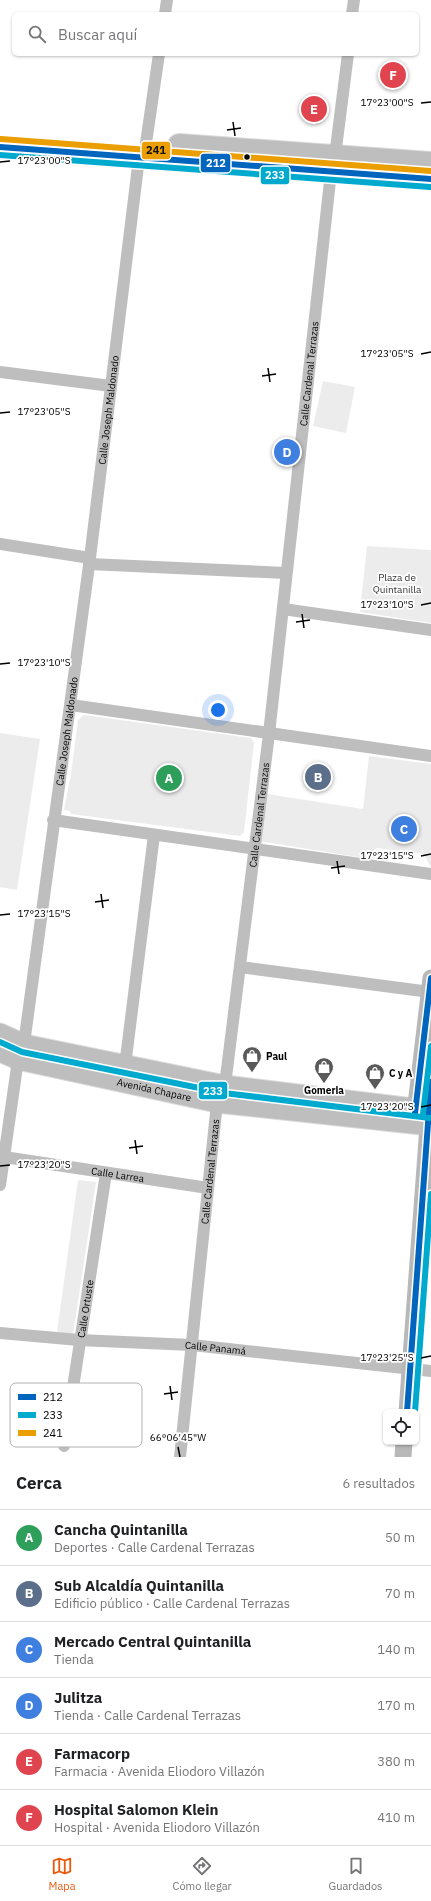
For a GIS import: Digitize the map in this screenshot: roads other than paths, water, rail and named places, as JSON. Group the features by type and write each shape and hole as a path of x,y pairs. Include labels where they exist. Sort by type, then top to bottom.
{"highway":[{"path":"0,132 142,150"},
{"path":"0,147 142,150 333,164 431,164"},
{"path":"333,164 431,179"}],"main road":[{"path":"407,1409 411,1370 430,984"},
{"name":"Avenida Chapare","path":"0,1033 21,1052 217,1103 424,1117"},
{"name":"Avenida Chapare","path":"0,1052 21,1052 125,1066 224,1085 424,1117"},
{"path":"424,1117 431,1082"},
{"path":"403,1457 404,1445"}],"street":[{"path":"165,12 167,0"},
{"path":"352,12 354,0"},
{"name":"Calle Joseph Maldonado","path":"0,1185 21,1052 90,561 142,150 159,56"},
{"name":"Calle Cardenal Terrazas","path":"180,1457 217,1103 224,1085 255,849 333,164 348,56"},
{"path":"0,372 111,386"},
{"path":"0,544 90,561 286,573"},
{"path":"283,609 431,630"},
{"path":"70,705 431,756"},
{"path":"53,820 431,874"},
{"path":"125,1066 154,835"},
{"path":"240,967 430,984"},
{"name":"Calle Larrea","path":"4,1157 208,1188"},
{"name":"Calle Ortuste","path":"74,1383 106,1172"},
{"name":"Calle Panamá","path":"0,1333 80,1340 192,1345 431,1372"}],"place":[{"name":"Hospital Salomon Klein","path":"393,75"},
{"name":"Farmacorp","path":"314,109"},
{"name":"Julitza","path":"287,452"},
{"name":"Sub Alcaldía Quintanilla","path":"318,777"},
{"name":"Cancha Quintanilla","path":"169,778"},
{"name":"Mercado Central Quintanilla","path":"404,829"},
{"name":"Paul","path":"252,1073"},
{"name":"Gomeria","path":"324,1084"},
{"name":"C y A","path":"375,1090"}],"park label":[{"name":"Plaza de Quintanilla","path":"397,582"}]}
